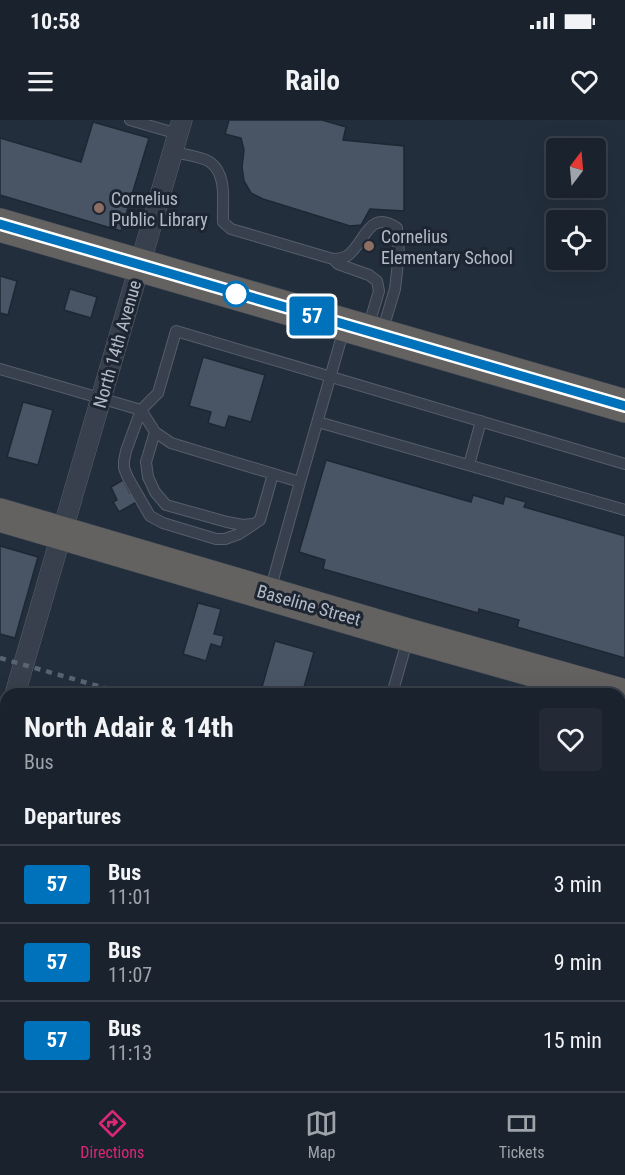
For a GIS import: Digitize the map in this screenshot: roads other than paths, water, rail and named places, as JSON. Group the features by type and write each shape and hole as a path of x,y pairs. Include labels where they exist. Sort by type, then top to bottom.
{"highway":[{"path":"0,225 625,406"},
{"name":"Baseline Street","path":"0,515 594,688"}],"street":[{"name":"North 14th Avenue","path":"17,688 178,135"}],"lane":[{"path":"134,121 178,135 218,170 223,183 223,222 231,229 333,259 346,257 353,251 368,228 378,223 391,224 397,228 399,254 395,289 331,376 269,594"},
{"path":"333,259 338,264 369,275 376,281 379,291 364,331"},
{"path":"273,474 260,520 239,534 225,539 216,539 163,523 150,516 124,468 126,451 141,410 158,393 176,331 625,464"},
{"path":"0,369 141,410 155,432 171,443 300,482"},
{"path":"469,465 481,421"},
{"path":"318,422 625,510"},
{"path":"155,432 146,462 148,477 155,492 166,505 227,522 253,524"},
{"path":"393,688 408,635"}],"railway":[{"path":"0,658 105,688"}],"place":[{"name":"Cornelius Public Library","path":"99,208"},
{"name":"Cornelius Elementary School","path":"369,246"}]}
